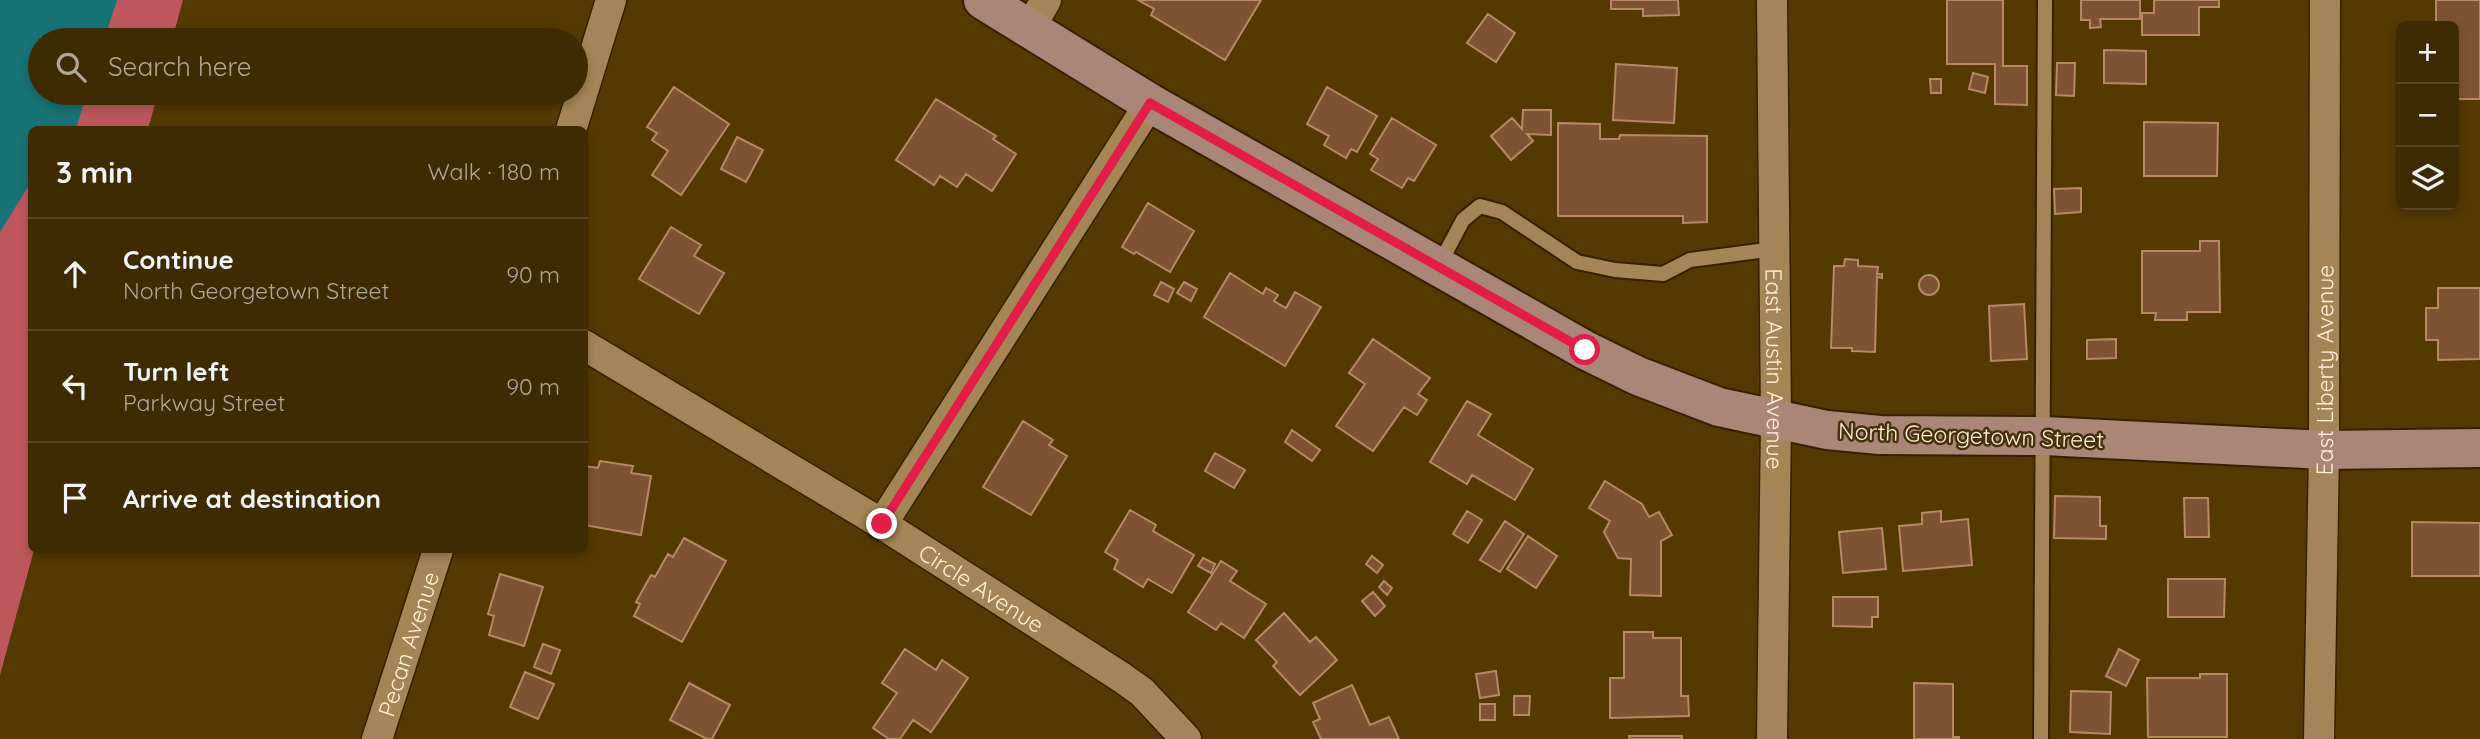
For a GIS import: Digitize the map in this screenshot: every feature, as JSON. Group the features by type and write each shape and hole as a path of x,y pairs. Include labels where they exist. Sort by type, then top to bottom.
{"street":[{"path":"588,75 611,0"},
{"name":"North Georgetown Street","path":"983,0 1038,14 1150,103 1585,350 1638,376 1719,407 1827,430 1880,435 2044,436 2324,450 2480,448"},
{"name":"East Austin Avenue","path":"1772,0 1776,420 1772,739"},
{"name":"East Liberty Avenue","path":"2319,739 2324,450 2325,0"},
{"path":"882,524 1150,103"},
{"path":"572,126 579,105"},
{"name":"Circle Avenue","path":"588,347 882,524 1121,677 1142,692 1186,739"},
{"name":"Pecan Avenue","path":"377,739 437,553"}],"lane":[{"path":"2041,739 2045,0"},
{"path":"1438,267 1463,220 1480,206 1502,212 1577,262 1615,270 1663,274 1690,260 1774,248"}],"shaded area":[{"path":"0,0 183,0 175,28 28,28 28,105 155,105 149,126 28,126 28,553 33,553 0,675"}],"water":[{"path":"0,0 117,0 108,28 28,28 28,105 83,105 77,126 28,126 28,187 0,232"}],"building":[{"path":"1138,0 1261,0 1225,60 1151,15 1154,9"},
{"path":"1611,0 1678,0 1679,15 1643,16 1643,9 1611,9"},
{"path":"1947,0 2003,0 2003,66 2027,66 2027,105 1995,104 1995,64 1947,64"},
{"path":"2081,0 2140,0 2140,19 2100,19 2101,27 2090,28 2090,20 2081,20"},
{"path":"2154,0 2219,0 2219,7 2199,7 2199,35 2142,35 2142,13 2154,13"},
{"path":"2436,0 2480,0 2480,99 2459,99 2459,21 2436,21"},
{"path":"1488,14 1515,33 1496,62 1467,43"},
{"path":"2104,50 2146,51 2146,84 2104,83"},
{"path":"2057,63 2075,63 2074,96 2056,95"},
{"path":"1616,64 1677,68 1674,123 1613,120"},
{"path":"1973,73 1988,77 1985,93 1969,89"},
{"path":"1930,79 1941,79 1941,93 1931,93"},
{"path":"674,87 729,124 681,195 652,175 668,151 652,140 657,133 647,127"},
{"path":"1327,87 1377,116 1357,152 1351,149 1346,158 1324,145 1329,136 1307,124"},
{"path":"936,99 996,136 993,139 1016,154 992,191 966,174 957,187 940,176 934,185 896,160"},
{"path":"1523,110 1551,110 1551,135 1527,134 1533,141 1511,160 1491,136 1512,118 1522,129"},
{"path":"1392,118 1436,145 1414,181 1408,178 1402,188 1371,170 1378,159 1370,154"},
{"path":"2144,122 2218,123 2217,176 2144,176"},
{"path":"1558,123 1600,124 1600,139 1619,139 1620,135 1707,136 1707,222 1683,223 1683,216 1558,216"},
{"path":"737,137 763,150 746,182 721,169"},
{"path":"2081,188 2081,212 2055,214 2054,189"},
{"path":"1148,203 1194,231 1170,272 1122,247"},
{"path":"671,227 701,245 694,256 724,273 699,314 639,279"},
{"path":"2200,241 2219,241 2220,312 2187,312 2187,320 2155,320 2156,313 2142,313 2142,251 2200,251"},
{"path":"1845,259 1858,260 1858,266 1878,267 1877,274 1882,274 1882,278 1877,277 1875,352 1831,348 1834,266 1844,266"},
{"path":"1230,273 1263,294 1266,288 1278,295 1274,301 1286,308 1295,292 1321,307 1285,366 1204,317"},
{"path":"1925,275 1933,275 1939,285 1933,295 1925,295 1919,289 1919,281"},
{"path":"1161,282 1174,289 1168,302 1154,295"},
{"path":"1184,282 1197,289 1191,301 1177,293"},
{"path":"2438,288 2480,288 2480,359 2438,360 2438,340 2426,340 2426,308 2438,308"},
{"path":"2024,304 2027,359 1991,361 1989,306"},
{"path":"1373,339 1430,378 1418,394 1427,400 1417,415 1404,407 1373,451 1336,426 1365,384 1349,373"},
{"path":"2116,339 2116,358 2087,359 2087,340"},
{"path":"1467,401 1491,414 1478,435 1533,469 1515,500 1472,475 1467,484 1430,462"},
{"path":"1023,421 1053,440 1049,445 1067,456 1031,515 983,487"},
{"path":"1292,430 1320,450 1312,461 1285,442"},
{"path":"1215,453 1245,470 1234,488 1205,471"},
{"path":"600,461 633,466 631,473 651,476 641,535 588,526 588,467 598,468"},
{"path":"1605,481 1642,504 1649,517 1659,512 1672,535 1661,541 1661,596 1630,595 1631,559 1618,558 1604,532 1610,521 1589,508"},
{"path":"2055,496 2100,497 2100,526 2106,526 2106,539 2054,538"},
{"path":"2184,498 2208,498 2209,537 2185,537"},
{"path":"1130,510 1156,525 1153,531 1194,555 1172,593 1148,579 1143,587 1114,569 1118,560 1105,552"},
{"path":"1467,511 1482,520 1468,543 1453,534"},
{"path":"1941,511 1941,522 1968,519 1972,565 1903,571 1899,526 1922,524 1922,513"},
{"path":"1505,521 1524,534 1500,572 1480,560"},
{"path":"2412,522 2480,523 2480,576 2412,576"},
{"path":"1882,528 1886,569 1843,573 1839,532"},
{"path":"1528,536 1557,556 1536,588 1507,569"},
{"path":"684,538 726,561 682,642 634,616 640,604 636,602 651,575 655,577 668,554 673,557"},
{"path":"1372,556 1383,565 1377,573 1366,564"},
{"path":"1203,558 1215,564 1211,573 1198,566"},
{"path":"1221,561 1237,571 1230,581 1266,604 1244,638 1221,623 1216,630 1188,612"},
{"path":"500,574 543,587 524,646 489,635 494,616 488,614"},
{"path":"2168,579 2225,579 2224,617 2168,617"},
{"path":"1384,581 1392,588 1387,595 1379,587"},
{"path":"1373,592 1385,606 1375,616 1362,601"},
{"path":"1833,597 1878,597 1878,617 1872,617 1872,627 1833,626"},
{"path":"1284,613 1310,642 1316,637 1337,660 1300,695 1273,666 1277,662 1256,640"},
{"path":"1624,632 1653,632 1653,638 1681,638 1681,696 1688,696 1689,716 1610,718 1610,678 1624,678"},
{"path":"543,644 560,650 551,674 534,667"},
{"path":"905,649 936,670 942,660 968,678 931,732 913,720 900,739 889,739 873,728 897,693 882,683"},
{"path":"2119,649 2139,660 2126,686 2106,676"},
{"path":"1496,671 1499,695 1480,698 1476,674"},
{"path":"525,672 554,684 538,719 510,707"},
{"path":"2200,674 2227,674 2227,737 2148,737 2147,678 2200,678"},
{"path":"689,683 730,705 712,739 670,720"},
{"path":"1914,683 1953,684 1953,737 1959,739 1914,739"},
{"path":"1352,685 1370,725 1389,717 1399,739 1321,739 1313,722 1320,719 1313,703"},
{"path":"2071,691 2111,692 2110,734 2070,732"},
{"path":"1514,696 1530,696 1529,715 1514,715"},
{"path":"1480,704 1495,704 1495,720 1480,720"},
{"path":"1629,736 1682,736 1682,739 1629,739"}],"route":[{"path":"882,524 1150,103 1585,350"}]}
